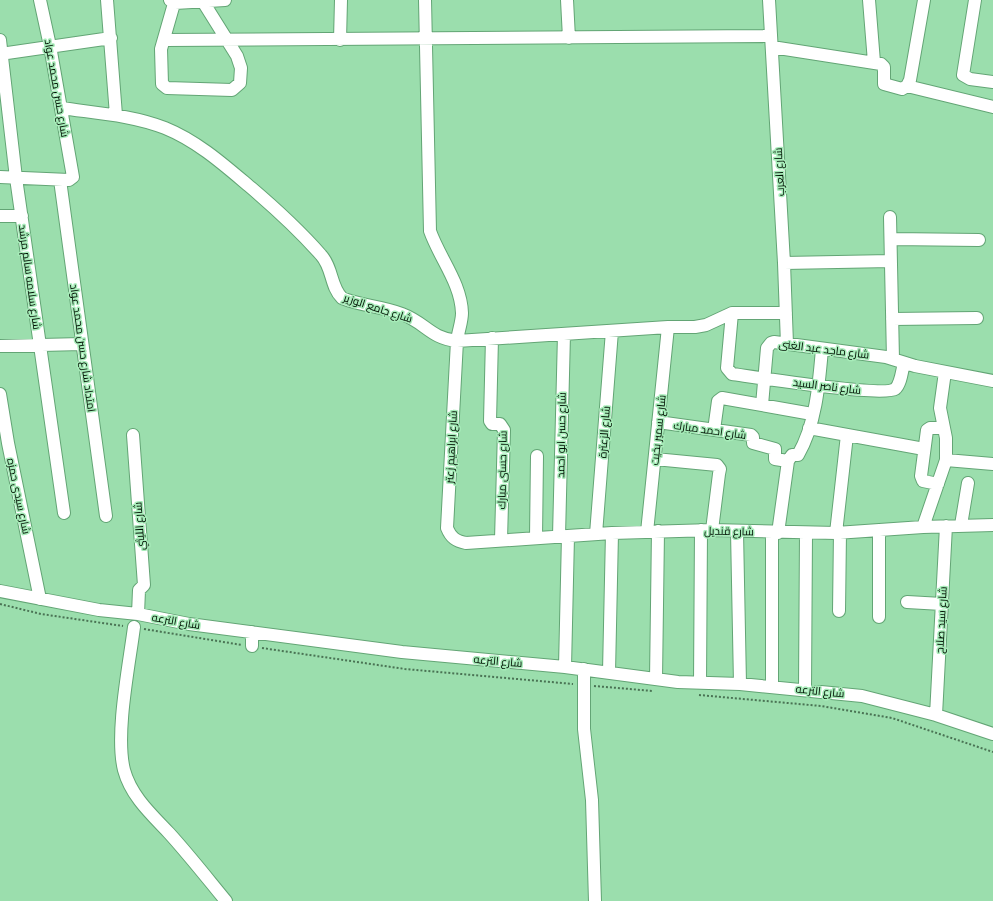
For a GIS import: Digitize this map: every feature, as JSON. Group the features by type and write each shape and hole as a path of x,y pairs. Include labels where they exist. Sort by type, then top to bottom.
{"street":[{"name":"شارع حسن محمد عواد","path":"40,0 50,46 73,176 70,180 60,180"},
{"path":"107,0 116,115"},
{"path":"202,1 237,56 241,68 240,83 232,90 167,88 160,80 161,49 173,1 225,0"},
{"path":"340,40 341,0"},
{"name":"شارع ابراهيم زعتر","path":"425,0 430,231 436,247 452,276 461,305 462,315 456,341 447,528 454,539 466,543"},
{"path":"567,0 569,38"},
{"name":"شارع العرب","path":"769,0 784,263 787,344"},
{"path":"869,0 874,62"},
{"path":"164,40 228,41 569,38 772,41 883,65 884,84 902,89 907,86 910,80 924,0"},
{"path":"974,0 963,71 966,78 993,82"},
{"path":"1,53 110,38"},
{"name":"شارع سلامه سالم مرشد","path":"0,40 16,178 64,513"},
{"path":"907,86 993,107"},
{"name":"شارع جامع الوزير","path":"61,108 116,115 163,127 199,146 223,164 302,232 324,259 330,269 334,286 342,298 401,313 421,323 436,336 456,341 668,327 696,327 706,325 732,313 786,313"},
{"path":"0,177 60,180"},
{"name":"امتداد شارع حسن محمد عواد","path":"60,180 106,516"},
{"path":"0,216 22,216"},
{"name":"شارع ناصر السيد","path":"732,313 727,368 732,374 858,390 890,391 898,385 898,361 892,319 890,217"},
{"path":"891,239 979,240"},
{"path":"784,263 891,261"},
{"path":"892,319 977,318"},
{"name":"شارع سمير بخيت","path":"655,685 652,532 655,459 668,327"},
{"name":"شارع الزعترة","path":"596,534 612,331"},
{"name":"شارع حسن ابو احمد","path":"564,334 565,667"},
{"name":"شارع حسنى مبارك","path":"492,338 490,421 492,424 500,424 504,430 501,540"},
{"name":"شارع ماجد عبد الغنى","path":"762,405 769,345 774,342 898,361 993,381"},
{"path":"0,346 82,344"},
{"path":"772,687 775,532 788,461 792,455 798,456 809,428 818,385 822,349"},
{"path":"923,527 946,460 947,449 940,408 945,372"},
{"name":"شارع سيدى حمزه","path":"0,394 8,443 40,599"},
{"path":"714,430 720,399 812,414"},
{"name":"شارع احمد مبارك","path":"658,422 751,435 754,443 775,449 776,460 788,461"},
{"path":"809,428 924,449"},
{"path":"938,484 922,479 924,449 927,430 930,428 943,428"},
{"name":"شارع الليثي","path":"132,435 144,585 139,590 138,614"},
{"path":"839,611 838,532 848,435"},
{"path":"536,538 537,456"},
{"path":"655,459 717,466 720,469 706,530 700,683"},
{"path":"946,460 993,464"},
{"path":"960,526 968,483"},
{"name":"شارع قنديل","path":"466,543 612,533 706,530 806,533 993,525"},
{"name":"شارع سيد صلاح","path":"936,715 946,526"},
{"path":"879,530 879,617"},
{"path":"737,531 740,684"},
{"path":"609,672 612,533"},
{"path":"805,689 806,533"},
{"name":"شارع الترعه","path":"0,591 99,610 138,614 189,624 402,652 609,672 655,685 700,683 740,684 805,689 862,696 936,715 993,732"},
{"path":"907,602 942,604"},
{"path":"134,627 121,740 124,769 131,789 143,806 169,833 226,901"},
{"path":"252,632 252,646"},
{"path":"584,669 584,729 592,800 595,901"}],"path":[{"path":"0,604 41,614 404,669 584,685 655,685"},
{"path":"693,694 821,706 892,718 993,752"}]}
